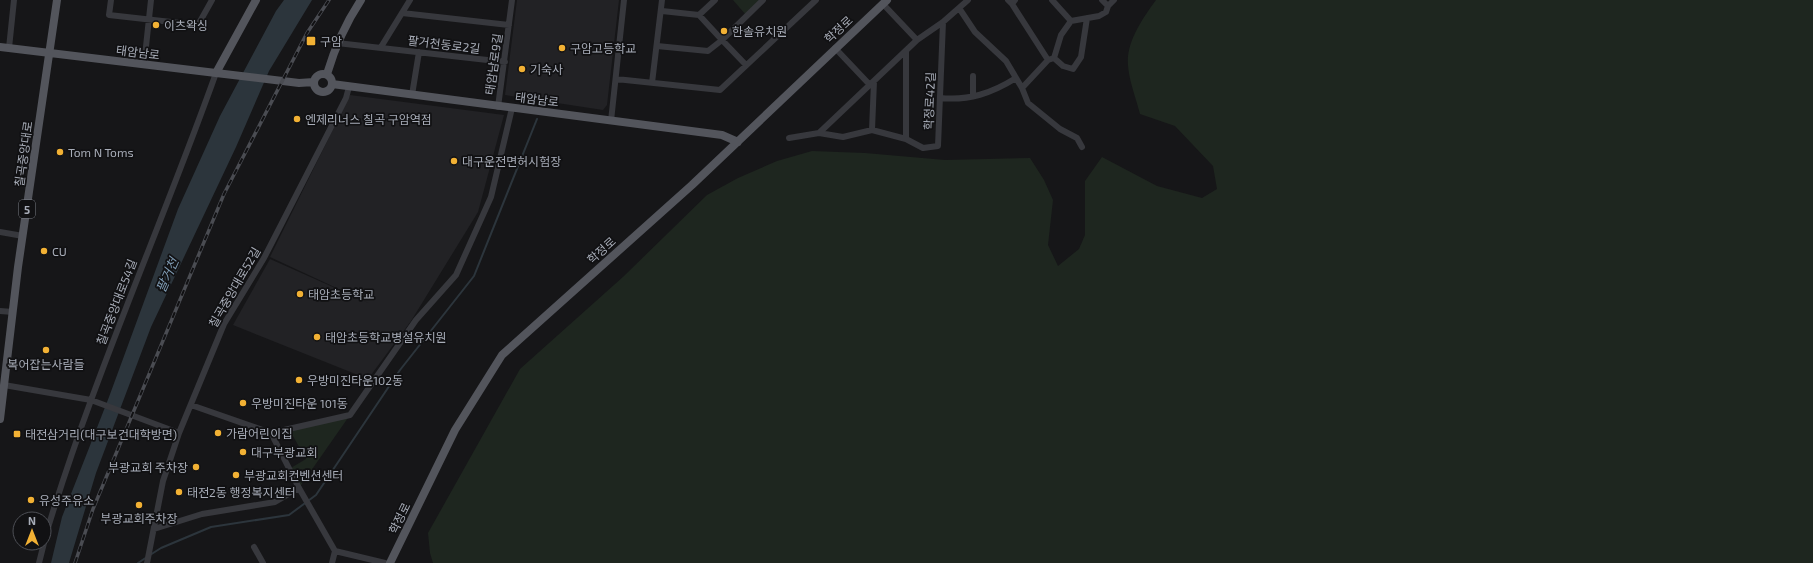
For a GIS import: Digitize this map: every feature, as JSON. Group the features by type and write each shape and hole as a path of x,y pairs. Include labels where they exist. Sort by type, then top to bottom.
{"main road":[{"name":"칠곡중앙대로","path":"0,419 23,236 57,0"},
{"path":"220,74 256,0"},
{"path":"326,74 337,43 348,20 361,0"},
{"name":"학정로","path":"390,563 456,430 502,355 692,185 885,2"},
{"name":"태암남로","path":"0,47 299,83 314,82"},
{"path":"326,74 331,79 332,84 329,89 321,91 316,88 314,82 319,75 326,74"},
{"name":"태암남로","path":"332,84 722,135 738,142"}],"street":[{"path":"9,48 14,0"},
{"path":"111,0 109,15 198,25 212,0"},
{"path":"144,65 151,0"},
{"name":"팔거천동로2길","path":"381,47 410,0"},
{"name":"태암남로9길","path":"498,106 512,0"},
{"path":"611,121 624,0"},
{"path":"652,83 658,46 662,0"},
{"path":"699,16 715,0"},
{"path":"658,46 708,51 722,40 763,0"},
{"path":"790,138 819,133 917,40 942,22 968,0"},
{"path":"1052,0 1072,21"},
{"path":"1102,0 1108,6"},
{"path":"1022,88 1051,59 1061,35 1072,21 1099,16 1106,12 1108,6 1114,0"},
{"path":"1012,1 1051,59 1063,66 1073,69 1081,57 1087,18"},
{"path":"616,79 720,90 811,2"},
{"path":"885,2 917,40"},
{"path":"959,8 975,32 1006,61 1022,88 1028,102 1060,129 1077,138 1082,147"},
{"path":"662,11 699,16 746,65"},
{"name":"태암남로9길","path":"402,13 509,25"},
{"name":"학정로42길","path":"819,133 843,137 872,130 906,139 923,148 938,146 942,22"},
{"name":"팔거천동로2길","path":"337,43 505,62"},
{"path":"835,48 872,83 872,130"},
{"name":"학정로42길","path":"906,51 906,139"},
{"path":"412,95 419,52"},
{"name":"칠곡중앙대로54길","path":"52,515 58,495 220,74"},
{"path":"973,76 973,96"},
{"path":"940,98 953,99 996,90 1016,78"},
{"name":"칠곡중앙대로52길","path":"147,563 163,482 179,433 224,324 264,258 346,98 349,87"},
{"path":"191,405 271,434 350,415 416,320 456,275 490,197 512,108"},
{"path":"0,232 23,236"},
{"path":"0,310 13,312"},
{"path":"4,385 94,401 179,433"},
{"path":"271,434 312,513 335,551 332,563"},
{"path":"154,529 202,514 274,502 299,488"},
{"path":"254,548 263,563"},
{"name":"칠곡중앙대로54길","path":"39,563 42,551"},
{"path":"335,551 386,563"}],"shaded area":[{"name":"구암고등학교","path":"517,0 619,0 607,105 603,110 505,95"},
{"path":"733,0 761,0 746,15"},
{"path":"1156,0 1813,0 1813,563 433,563 430,553 428,533 520,369 624,276 707,195 738,178 777,161 812,151 865,153 945,160 1030,158 1044,180 1053,200 1048,245 1058,266 1079,249 1085,235 1085,181 1102,157 1157,186 1202,198 1217,189 1213,166 1175,126 1140,114 1130,77 1128,56 1136,31"},
{"name":"대구운전면허시험장","path":"350,95 504,115 478,212 411,321 368,379 233,325 270,259 371,304 270,257"},
{"path":"350,415 299,488 289,469 306,459 289,429"}],"water":[{"name":"팔거천","path":"284,0 312,0 269,71 236,147 151,327 96,473 69,563 51,563 62,517 109,397 178,209 220,116 276,11"}],"waterway":[{"path":"150,555 161,548 211,527 289,515 316,495 400,370 474,276 537,119"},
{"path":"138,563 147,557"}],"railway":[{"path":"75,563 93,509 224,194 307,33 329,0"}],"place":[{"name":"이츠왁싱","path":"156,25"},
{"name":"한솔유치원","path":"724,31"},
{"name":"구암","path":"311,41"},
{"name":"구암고등학교","path":"562,48"},
{"name":"기숙사","path":"522,69"},
{"name":"엔제리너스 칠곡 구암역점","path":"297,119"},
{"name":"Tom N Toms","path":"60,152"},
{"name":"대구운전면허시험장","path":"454,161"},
{"name":"CU","path":"44,251"},
{"name":"태암초등학교","path":"300,294"},
{"name":"태암초등학교병설유치원","path":"317,337"},
{"name":"복어잡는사람들","path":"46,350"},
{"name":"우방미진타운102동","path":"299,380"},
{"name":"우방미진타운 101동","path":"243,403"},
{"name":"가람어린이집","path":"218,433"},
{"name":"태전삼거리(대구보건대학방면)","path":"17,434"},
{"name":"대구부광교회","path":"243,452"},
{"name":"부광교회 주차장","path":"196,467"},
{"name":"부광교회컨벤션센터","path":"236,475"},
{"name":"태전2동 행정복지센터","path":"179,492"},
{"name":"유성주유소","path":"31,500"},
{"name":"부광교회주차장","path":"139,505"}]}
